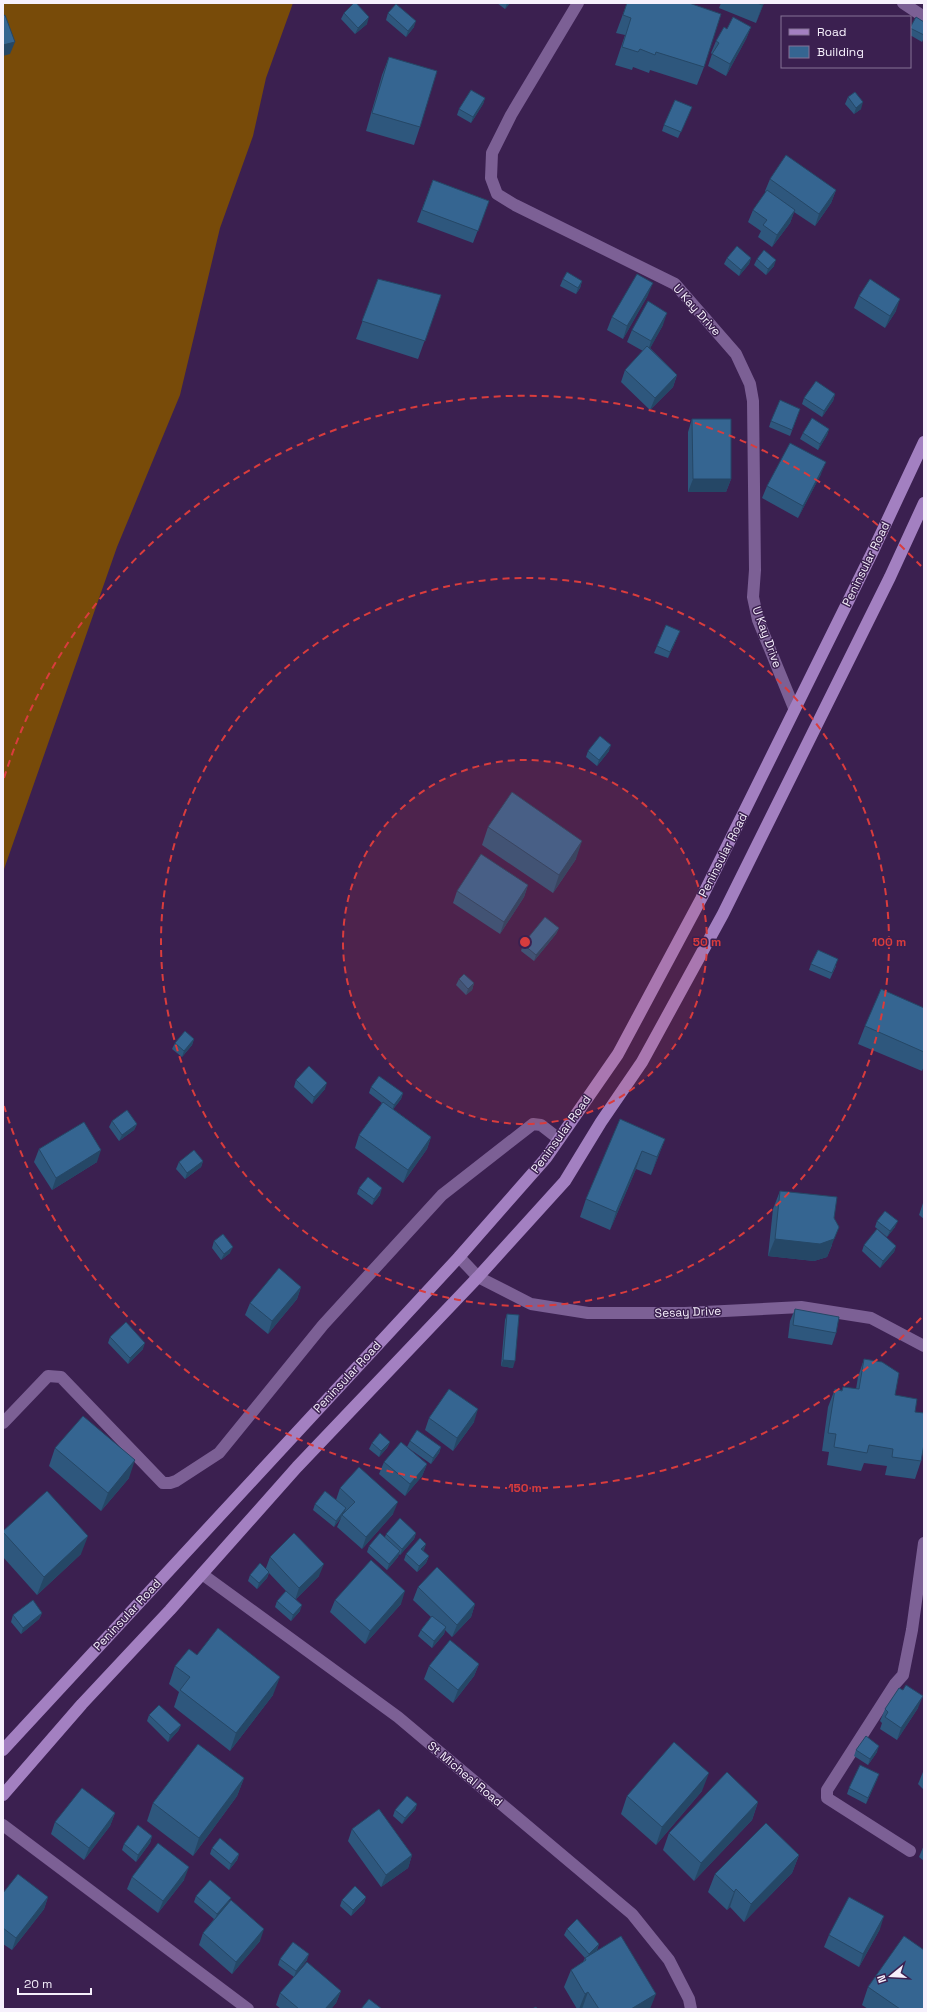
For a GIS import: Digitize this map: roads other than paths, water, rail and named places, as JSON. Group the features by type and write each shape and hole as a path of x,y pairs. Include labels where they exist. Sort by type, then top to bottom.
{"main road":[{"name":"Peninsular Road","path":"3,1750 459,1257 546,1158 618,1054 718,866 794,708 872,553 924,442"},
{"name":"Peninsular Road","path":"3,1795 82,1704 202,1574 297,1467 478,1277 565,1181 601,1122 642,1062 723,914 890,577 924,503"}],"street":[{"name":"U Kay Drive","path":"578,3 511,115 492,153 491,178 497,194 515,205 675,284 736,354 750,384 753,401 755,570 753,596 758,620 794,708"},
{"path":"903,3 924,17"},
{"path":"3,1423 48,1376 61,1377 163,1483 176,1481 219,1454 323,1325 442,1195 533,1124 541,1125 559,1139"},
{"name":"Sesay Drive","path":"459,1257 478,1277 531,1304 588,1313 685,1314 801,1307 871,1318 924,1346"},
{"path":"910,1851 826,1798 826,1794 827,1790 902,1675 912,1630 924,1543"},
{"name":"St Micheal Road","path":"202,1574 398,1717 632,1914 669,1960 689,1999 691,2009"},
{"path":"3,1825 248,2009"}]}
